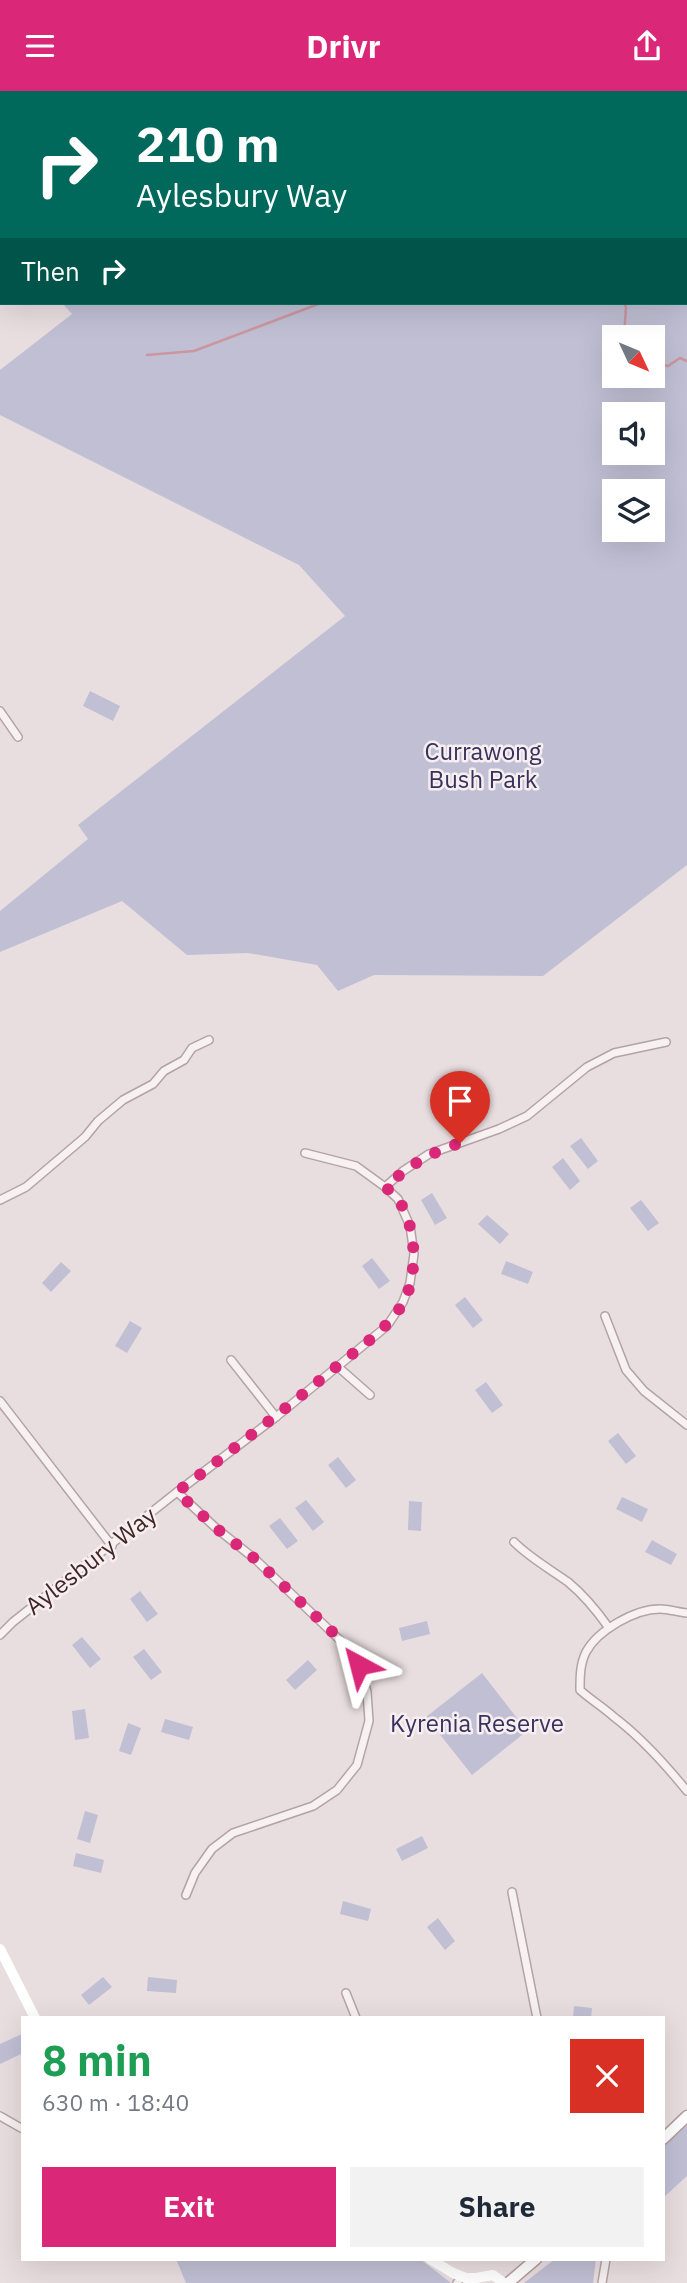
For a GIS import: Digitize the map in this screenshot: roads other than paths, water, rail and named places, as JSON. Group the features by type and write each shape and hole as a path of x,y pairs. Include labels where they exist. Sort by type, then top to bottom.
{"main road":[{"path":"0,1949 34,2016"},
{"path":"665,2137 687,2116"},
{"path":"432,2261 459,2281 493,2275 506,2283 534,2261"}],"street":[{"path":"0,711 18,737"},
{"path":"0,1200 26,1187 85,1137 98,1121 123,1100 153,1084 164,1071 184,1060 192,1048 209,1040"},
{"path":"385,1187 429,1154 527,1116 587,1067 614,1053 666,1042"},
{"name":"Aylesbury Way","path":"0,1635 387,1326 403,1302 410,1283 414,1254 410,1226 398,1199 356,1166 305,1153"},
{"path":"605,1315 626,1370 644,1391 687,1425"},
{"path":"230,1360 276,1417"},
{"path":"337,1366 370,1395"},
{"path":"0,1401 111,1546"},
{"path":"177,1492 255,1559 342,1641 359,1665 367,1692 369,1721 356,1765 337,1790 313,1806 233,1833 212,1849 195,1873 186,1895"},
{"path":"514,1542 570,1584 595,1608 609,1628"},
{"path":"687,1613 659,1609 635,1614 609,1628 586,1651 580,1673 580,1690 659,1756 687,1791"},
{"path":"512,1892 537,2016"},
{"path":"346,1993 355,2016"},
{"path":"0,2116 21,2128"},
{"path":"602,2283 606,2261"}],"waterway":[{"path":"147,355 194,351 316,305"},
{"path":"625,305 625,325"},
{"path":"665,366 680,358 687,361"}],"park label":[{"name":"Currawong Bush Park","path":"483,766"},
{"name":"Kyrenia Reserve","path":"477,1724"}]}
